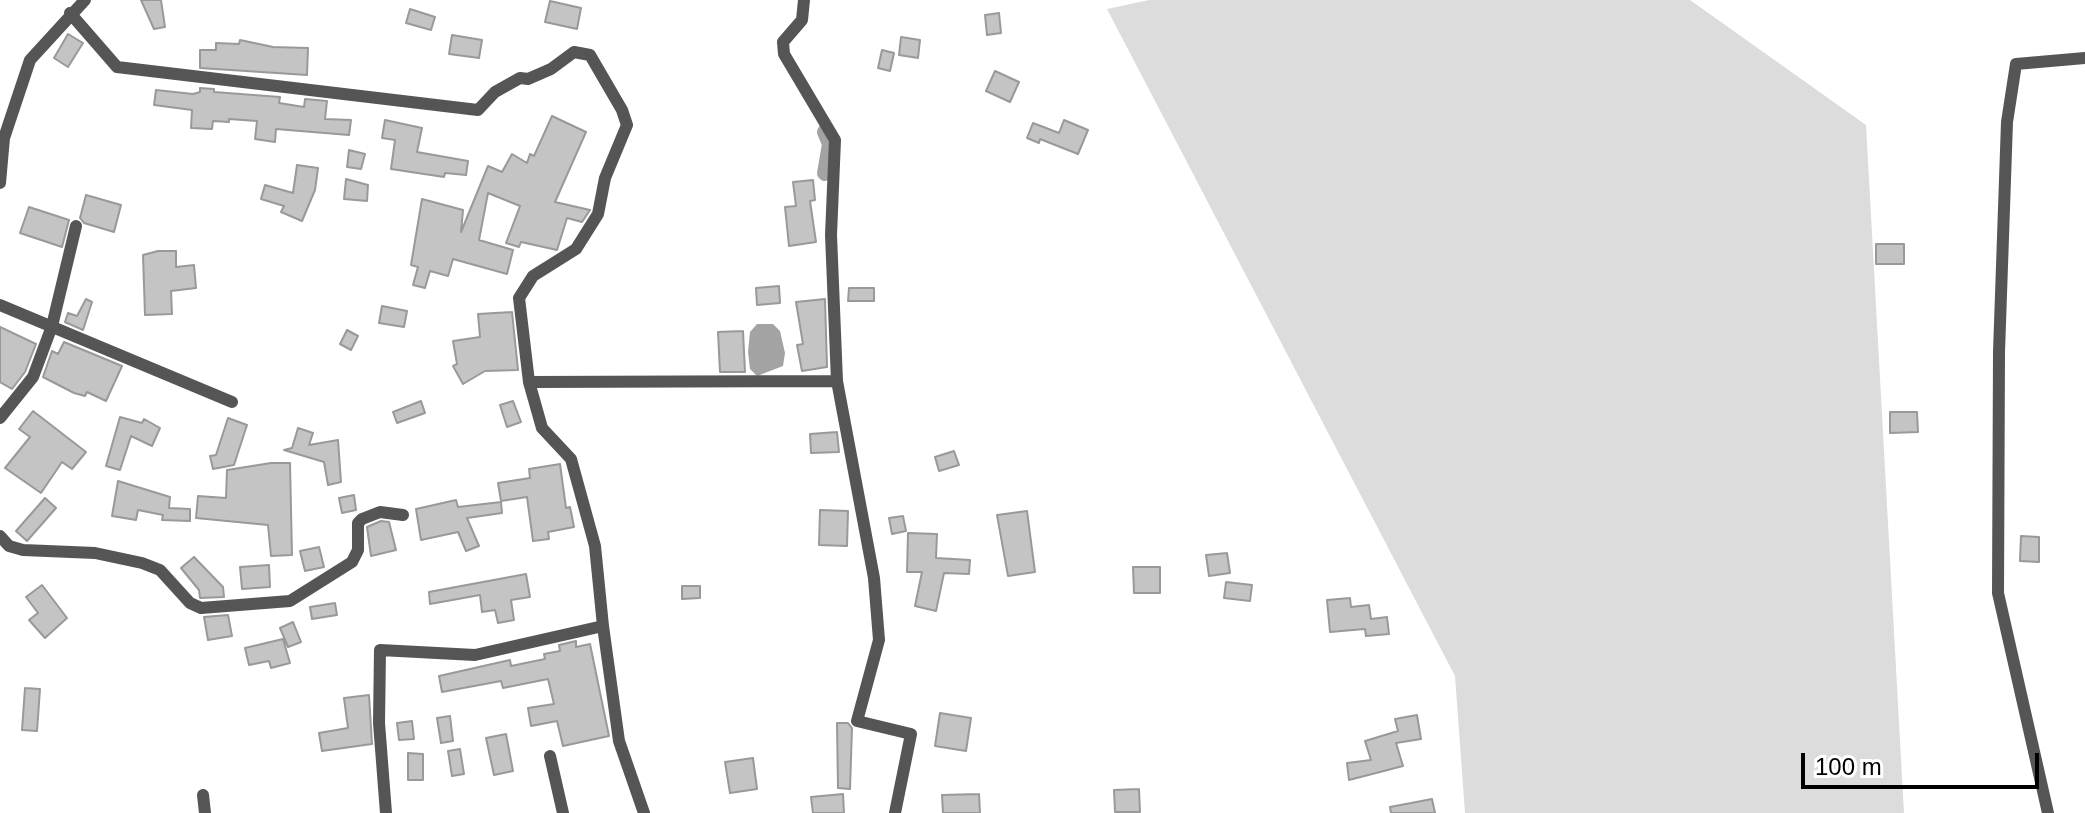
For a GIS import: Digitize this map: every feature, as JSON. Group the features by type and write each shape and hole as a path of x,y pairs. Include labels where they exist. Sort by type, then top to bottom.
{"street":[{"path":"0,183 4,138 30,60 85,0"},
{"path":"804,0 802,20 783,42 791,69 835,140 831,235 837,381 874,578 879,640 857,721 911,734 895,813"},
{"path":"70,13 117,67 478,110 495,92 520,78 528,79 551,69 574,52 590,55 622,110 627,125 589,229 576,249 533,276 519,298 529,382 542,428 571,459 595,546 619,741 644,813"},
{"path":"2048,813 1998,593 1999,352 2007,122 2016,64 2085,58"},
{"path":"0,418 33,377 52,326 76,226"},
{"path":"0,305 232,402"},
{"path":"529,382 837,381"},
{"path":"0,536 9,546 23,550 95,553 142,563 160,570 190,603 201,608 290,601 352,562 358,550 358,523 362,519 380,512 403,515"},
{"path":"386,813 379,723 380,650 475,655 603,626"},
{"path":"550,756 563,813"},
{"path":"203,795 205,813"}],"shaded area":[{"path":"1149,0 1690,0 1866,125 1904,813 1465,813 1455,676 1107,9"},
{"path":"757,324 773,324 780,331 785,353 783,366 757,376 750,369 748,352 750,332"}],"building":[{"path":"141,0 161,0 165,27 154,29"},
{"path":"550,1 581,8 577,29 545,22"},
{"path":"410,9 435,17 431,30 406,23"},
{"path":"999,13 1001,33 987,35 985,15"},
{"path":"68,34 83,43 68,67 54,58"},
{"path":"452,35 482,40 479,58 449,54"},
{"path":"901,37 920,40 918,58 899,55"},
{"path":"240,40 273,47 308,48 307,75 200,68 200,50 216,50 216,43 239,44"},
{"path":"882,50 894,53 890,71 878,68"},
{"path":"995,71 1019,82 1010,102 986,91"},
{"path":"200,88 214,89 214,92 280,97 279,103 304,107 305,99 327,101 325,119 351,120 349,135 276,129 275,142 255,139 257,121 229,119 229,122 213,121 212,129 191,128 192,110 154,105 156,90 193,94 200,92"},
{"path":"552,116 586,132 555,202 590,210 582,222 567,218 557,250 521,242 519,247 506,243 520,206 488,193 479,240 513,250 507,274 453,259 448,276 430,271 425,288 413,285 418,267 411,265 422,199 463,210 461,232 488,166 502,172 512,154 527,163 530,154 534,156"},
{"path":"385,120 422,128 417,152 468,161 466,175 445,173 444,177 391,169 395,140 382,138"},
{"path":"1064,120 1088,130 1078,154 1040,139 1039,143 1027,138 1033,123 1059,133"},
{"path":"349,150 365,154 361,169 347,167"},
{"path":"297,165 318,168 315,190 302,221 281,212 284,206 261,199 265,185 293,193"},
{"path":"346,179 368,185 367,201 344,199"},
{"path":"813,180 815,200 810,201 816,242 789,246 785,207 796,206 793,182"},
{"path":"86,195 121,205 114,232 84,223 80,218"},
{"path":"29,207 69,220 62,247 20,233"},
{"path":"1876,244 1904,244 1904,264 1876,264"},
{"path":"176,251 176,267 194,265 196,288 171,291 172,314 145,315 143,255"},
{"path":"779,286 780,303 757,305 756,288"},
{"path":"849,288 874,288 874,301 848,301"},
{"path":"86,299 92,302 83,330 65,322 68,313 77,316"},
{"path":"825,299 827,367 802,371 797,345 803,344 796,302"},
{"path":"382,306 407,311 404,327 379,323"},
{"path":"512,312 518,370 485,371 463,384 453,366 457,364 453,341 480,337 478,314"},
{"path":"0,327 36,344 25,372 12,389 0,382"},
{"path":"347,330 358,336 351,350 340,344"},
{"path":"743,331 745,372 720,372 718,332"},
{"path":"64,342 122,366 106,401 87,392 85,396 74,393 43,377 52,351 58,354"},
{"path":"421,401 425,413 397,423 393,412"},
{"path":"513,401 521,422 507,427 500,405"},
{"path":"33,411 86,452 72,469 62,462 41,493 5,468 30,437 19,429"},
{"path":"1890,412 1917,412 1918,432 1890,433"},
{"path":"120,417 142,423 144,419 160,428 152,446 131,436 120,470 106,466"},
{"path":"228,418 247,425 234,465 213,469 210,456 216,455"},
{"path":"298,428 313,433 309,445 338,440 341,482 328,485 324,462 284,450 292,448"},
{"path":"837,432 839,452 811,453 810,434"},
{"path":"954,451 959,465 939,471 935,457"},
{"path":"290,463 292,555 271,556 268,525 196,518 198,496 226,498 227,470"},
{"path":"560,464 566,508 570,507 574,527 548,532 549,539 533,541 527,497 501,501 498,483 530,478 529,469"},
{"path":"118,481 170,497 169,508 190,509 190,521 162,520 163,515 138,510 136,520 112,516"},
{"path":"354,495 356,510 342,513 339,498"},
{"path":"45,498 56,508 27,541 16,531"},
{"path":"456,500 458,507 501,502 502,513 467,518 479,546 466,551 458,532 421,540 416,509"},
{"path":"820,510 848,511 847,546 819,545"},
{"path":"1027,511 1035,572 1008,576 997,515"},
{"path":"903,516 906,531 892,534 889,518"},
{"path":"381,521 389,522 396,550 371,556 367,527"},
{"path":"908,533 937,534 936,558 970,560 969,574 944,573 936,611 915,606 922,572 907,572"},
{"path":"2021,536 2039,537 2039,562 2020,561"},
{"path":"319,547 324,567 305,571 300,551"},
{"path":"1227,553 1230,573 1209,576 1206,555"},
{"path":"194,557 223,587 224,597 200,598 199,590 181,568"},
{"path":"269,565 270,587 242,589 240,567"},
{"path":"1133,567 1160,567 1160,593 1134,593"},
{"path":"526,574 530,597 511,600 514,620 498,623 495,610 482,612 480,595 430,604 429,592"},
{"path":"1226,582 1252,585 1250,601 1224,598"},
{"path":"42,585 67,618 45,638 29,620 38,613 26,597"},
{"path":"682,586 700,586 700,598 682,599"},
{"path":"1350,598 1351,607 1369,605 1371,619 1387,617 1389,634 1366,636 1365,629 1330,632 1327,600"},
{"path":"335,603 337,615 312,619 310,607"},
{"path":"228,615 232,636 208,640 204,617"},
{"path":"293,622 301,642 288,647 280,628"},
{"path":"283,639 290,663 271,668 269,661 249,665 245,648"},
{"path":"576,641 576,647 590,644 609,736 563,746 557,721 531,726 528,708 554,704 548,679 503,688 501,681 442,692 439,676 510,660 511,666 545,659 544,654 560,651 559,645"},
{"path":"25,688 40,689 37,731 22,730"},
{"path":"369,695 372,744 322,751 319,733 348,728 344,698"},
{"path":"940,713 971,718 966,751 935,746"},
{"path":"1417,715 1421,739 1396,743 1403,766 1349,780 1347,763 1371,760 1365,741 1398,731 1395,719"},
{"path":"450,716 453,741 441,743 437,718"},
{"path":"412,721 414,739 399,740 397,723"},
{"path":"837,723 848,723 852,728 850,789 838,788"},
{"path":"506,734 513,771 494,775 486,738"},
{"path":"460,749 464,774 452,776 448,751"},
{"path":"408,753 423,754 423,780 408,780"},
{"path":"753,758 757,789 730,793 725,762"},
{"path":"1139,789 1140,812 1115,812 1114,790"},
{"path":"843,794 844,813 813,813 811,797"},
{"path":"979,794 980,813 943,813 942,795"},
{"path":"1432,799 1435,813 1391,813 1390,807"}],"waterway":[{"path":"825,132 830,144 825,173"}]}
